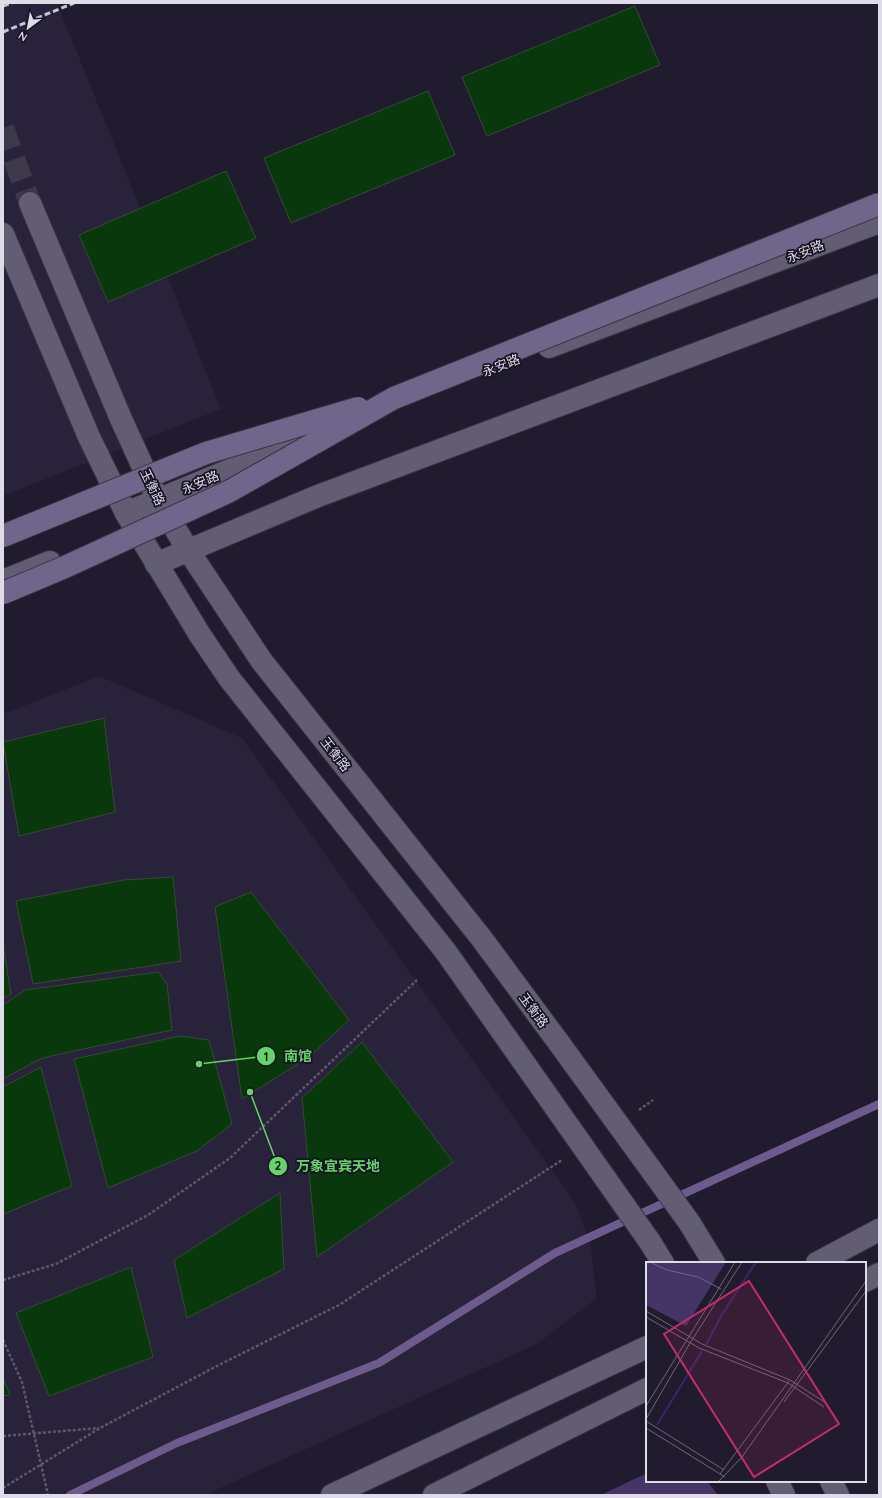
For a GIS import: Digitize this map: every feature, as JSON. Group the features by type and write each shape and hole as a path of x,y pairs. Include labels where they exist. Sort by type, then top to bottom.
{"main road":[{"path":"3,536 206,453 394,398 879,204"},
{"path":"3,593 65,567 228,492 394,398"}],"street":[{"name":"玉衡路","path":"30,203 121,419 158,500 188,550 261,660 482,939 689,1222 713,1262"},
{"name":"永安路","path":"3,581 130,521 158,500 292,443 879,222"},
{"path":"3,234 88,437 130,521 200,635 229,678 446,952 650,1242 662,1262"},
{"path":"156,564 318,496 879,285"},
{"path":"819,1262 879,1230"},
{"path":"866,1280 879,1274"},
{"path":"332,1495 646,1347"},
{"path":"434,1495 646,1389"},
{"path":"778,1482 784,1495"},
{"path":"832,1482 838,1495"}],"path":[{"path":"3,1280 56,1264 135,1222 148,1215 224,1162 417,980"},
{"path":"634,1113 653,1100"},
{"path":"3,1488 100,1428 215,1367 339,1305 568,1156"},
{"path":"3,1340 22,1382 48,1495"},
{"path":"3,1436 100,1428"}],"shaded area":[{"path":"3,3 57,3 221,409 3,496"},
{"path":"99,676 242,738 576,1204 591,1248 597,1298 537,1344 205,1495 3,1495 3,714"},
{"path":"646,1473 646,1482 708,1482 718,1495 601,1495"}],"building":[{"path":"635,6 660,65 487,136 462,77"},
{"path":"428,91 455,155 291,223 264,158"},
{"path":"226,171 256,238 108,302 79,235"},
{"path":"104,718 115,812 19,836 3,742"},
{"path":"173,877 181,961 33,984 16,901 123,880"},
{"path":"251,892 349,1020 309,1057 242,1099 215,907"},
{"path":"3,945 11,994 3,998"},
{"path":"158,972 167,984 172,1030 51,1056 38,1060 3,1079 3,1005 25,990"},
{"path":"180,1036 209,1040 232,1124 197,1151 108,1188 74,1059"},
{"path":"362,1042 453,1162 317,1257 302,1098"},
{"path":"41,1067 72,1186 3,1214 3,1087"},
{"path":"280,1193 284,1269 187,1318 174,1260"},
{"path":"131,1267 153,1357 49,1396 16,1313"},
{"path":"3,1378 10,1395 3,1396"}],"waterway":[{"path":"70,1495 177,1443 379,1363 555,1253 879,1104"}],"tunnel":[{"path":"3,128 30,203"}],"railway":[{"path":"3,6 12,3"},
{"path":"3,32 74,3"}],"place":[{"name":"南馆","path":"199,1064"},
{"name":"万象宜宾天地","path":"250,1092"}]}
